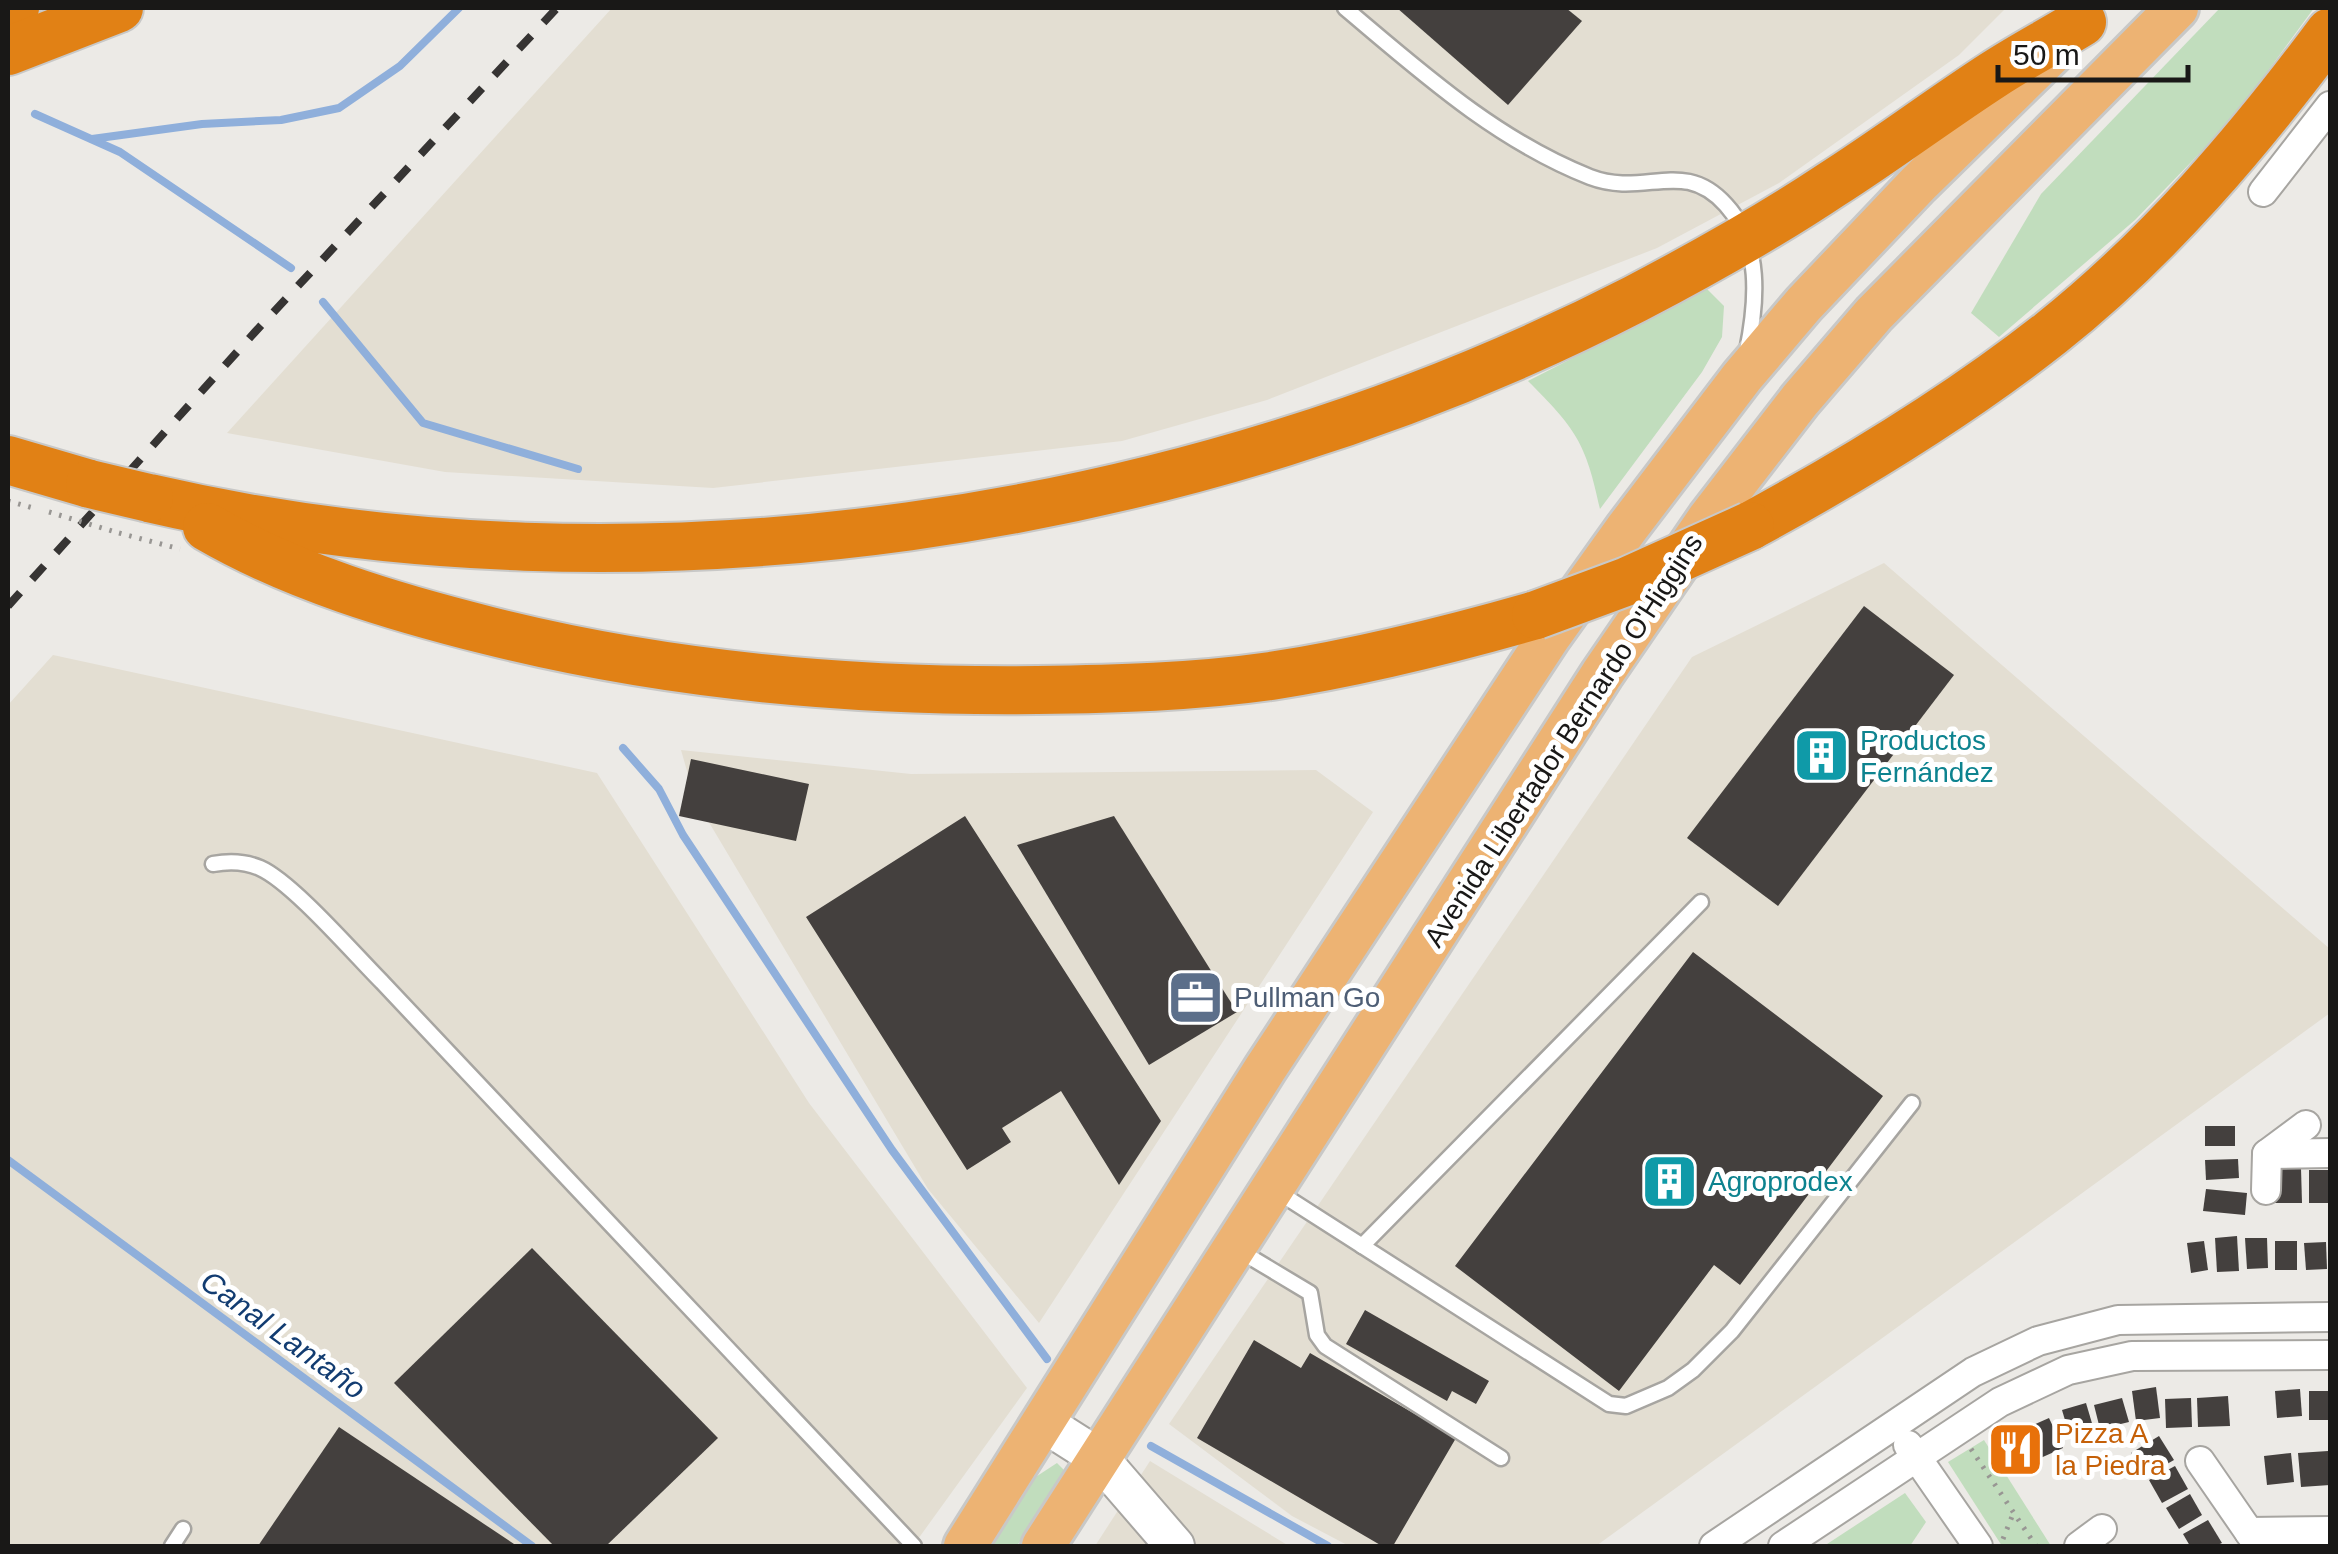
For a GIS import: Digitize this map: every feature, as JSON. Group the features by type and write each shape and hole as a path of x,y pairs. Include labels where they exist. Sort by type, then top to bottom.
{"highway":[{"path":"8,51 119,8"},
{"path":"146,512 335,532 538,546 714,544 938,522 1158,478 1331,428 1431,391 1571,330 1748,237 1844,178 2082,15"},
{"path":"8,460 90,484 146,512 211,529 276,561 445,620 595,655 831,686 985,691 1174,686 1338,664 1424,646 1536,614 1628,581 1750,526 1891,444 2053,330 2130,262 2199,192 2330,32"}],"main road":[{"name":"Avenida Libertador Bernardo O'Higgins","path":"1044,1546 1670,570 1748,465 1874,314 2177,8"},
{"path":"965,1546 1212,1150 1549,637 1742,377 1859,243 2082,15"},
{"path":"1044,1423 1099,1458 1165,1542"}],"street":[{"path":"2263,192 2330,106"},
{"path":"2266,1154 2306,1125"},
{"path":"2266,1154 2330,1153"},
{"path":"2266,1154 2266,1190"},
{"path":"1714,1546 1973,1372 2038,1341 2118,1320 2330,1317"},
{"path":"1782,1546 2018,1391 2068,1370 2132,1356 2330,1355"},
{"path":"1895,1425 1978,1546"},
{"path":"2200,1461 2254,1539 2330,1532"},
{"path":"2079,1546 2102,1529"}],"lane":[{"path":"1345,8 1442,90 1496,127 1570,169 1602,181 1628,185 1691,180 1726,205 1748,237 1755,297 1742,377"},
{"path":"213,864 254,866 274,876 298,898 382,982 914,1546"},
{"path":"1362,1246 1701,902"},
{"path":"1273,1188 1609,1404 1626,1406 1668,1388 1694,1370 1732,1332 1912,1103"},
{"path":"1235,1248 1310,1293 1317,1335 1326,1346 1500,1458"},
{"path":"172,1546 183,1530"}],"path":[{"path":"8,501 50,512"},
{"path":"146,512 188,552"},
{"path":"1967,1444 2036,1546"},
{"path":"2000,1546 2014,1514"}],"shaded area":[{"path":"612,8 2006,8 1959,55 1779,183 1657,248 1267,400 1122,441 713,488 445,472 227,433"},
{"path":"1884,563 2330,949 2330,1013 1596,1546 1349,1546 1292,1516 1169,1424 1692,657"},
{"path":"53,655 597,773 809,1103 1027,1388 913,1546 8,1546 8,705"},
{"path":"681,750 911,774 1316,770 1373,812 1039,1323 928,1189 695,799"},
{"path":"1150,1461 1289,1546 1095,1546"}],"green space":[{"path":"2220,8 2314,8 2232,120 2135,220 1999,337 1971,313 2041,194"},
{"path":"1707,289 1724,306 1722,337 1702,372 1600,509 1589,467 1576,438 1528,381"},
{"path":"1984,1440 2051,1546 2002,1546 1948,1462"},
{"path":"1057,1463 1065,1471 1017,1546 990,1546 1034,1478"},
{"path":"1905,1493 1926,1522 1910,1546 1824,1546"}],"building":[{"path":"1397,8 1566,8 1582,21 1508,105"},
{"name":"Productos Fernández","path":"1864,606 1954,675 1778,906 1687,838"},
{"path":"691,759 809,784 796,841 679,816"},
{"path":"965,816 1161,1121 1119,1185 1061,1091 1002,1128 1011,1142 967,1170 806,917"},
{"path":"1114,816 1237,1012 1149,1065 1017,845"},
{"name":"Agroprodex","path":"1693,952 1883,1096 1740,1285 1714,1265 1619,1391 1455,1266"},
{"path":"2205,1126 2235,1126 2235,1146 2205,1146"},
{"path":"2238,1159 2239,1178 2206,1180 2205,1160"},
{"path":"2272,1168 2301,1168 2302,1203 2273,1203"},
{"path":"2309,1170 2330,1170 2330,1203 2309,1203"},
{"path":"2206,1189 2247,1193 2245,1215 2203,1211"},
{"path":"2237,1236 2239,1271 2217,1272 2215,1238"},
{"path":"2245,1238 2267,1238 2268,1268 2247,1269"},
{"path":"2204,1241 2208,1270 2191,1273 2187,1243"},
{"path":"2275,1241 2297,1241 2297,1270 2275,1270"},
{"path":"2326,1242 2327,1269 2306,1270 2304,1243"},
{"path":"532,1248 718,1438 606,1546 554,1546 394,1383"},
{"path":"1365,1310 1489,1381 1476,1404 1452,1391 1447,1401 1346,1344"},
{"path":"1254,1340 1301,1368 1310,1353 1456,1438 1393,1546 1382,1546 1197,1438"},
{"path":"2156,1387 2160,1418 2136,1421 2132,1391"},
{"path":"2300,1389 2302,1416 2277,1418 2275,1391"},
{"path":"2309,1391 2330,1391 2330,1420 2309,1420"},
{"path":"2228,1396 2230,1426 2198,1427 2197,1398"},
{"path":"2122,1398 2129,1422 2100,1429 2094,1405"},
{"path":"2191,1398 2192,1427 2166,1428 2165,1399"},
{"path":"2086,1403 2094,1430 2070,1437 2062,1410"},
{"path":"2049,1418 2063,1448 2036,1460 2022,1430"},
{"path":"339,1427 517,1546 258,1546"},
{"path":"2014,1433 2028,1456 2009,1468 1994,1445"},
{"path":"2159,1436 2174,1460 2146,1476 2131,1453"},
{"path":"2328,1451 2330,1485 2301,1487 2298,1453"},
{"path":"2291,1453 2294,1482 2267,1485 2264,1456"},
{"path":"2175,1466 2188,1489 2162,1503 2149,1480"},
{"path":"2190,1494 2202,1515 2179,1529 2166,1508"},
{"path":"2208,1520 2222,1543 2190,1546 2183,1534"}],"waterway":[{"path":"92,139 202,124 281,120 339,108 400,66 459,8"},
{"path":"35,114 120,152 291,268"},
{"path":"323,302 423,423 578,469"},
{"path":"623,748 659,789 683,835 892,1150 1047,1359"},
{"name":"Canal Lantaño","path":"8,1160 532,1546"},
{"path":"1151,1446 1328,1546"}],"railway":[{"path":"8,606 255,332 557,8"}],"place":[{"name":"Productos Fernández","path":"1821,756"},
{"name":"Pullman Go","path":"1195,997"},
{"name":"Agroprodex","path":"1669,1181"},
{"name":"Pizza A la Piedra","path":"2016,1449"}]}
